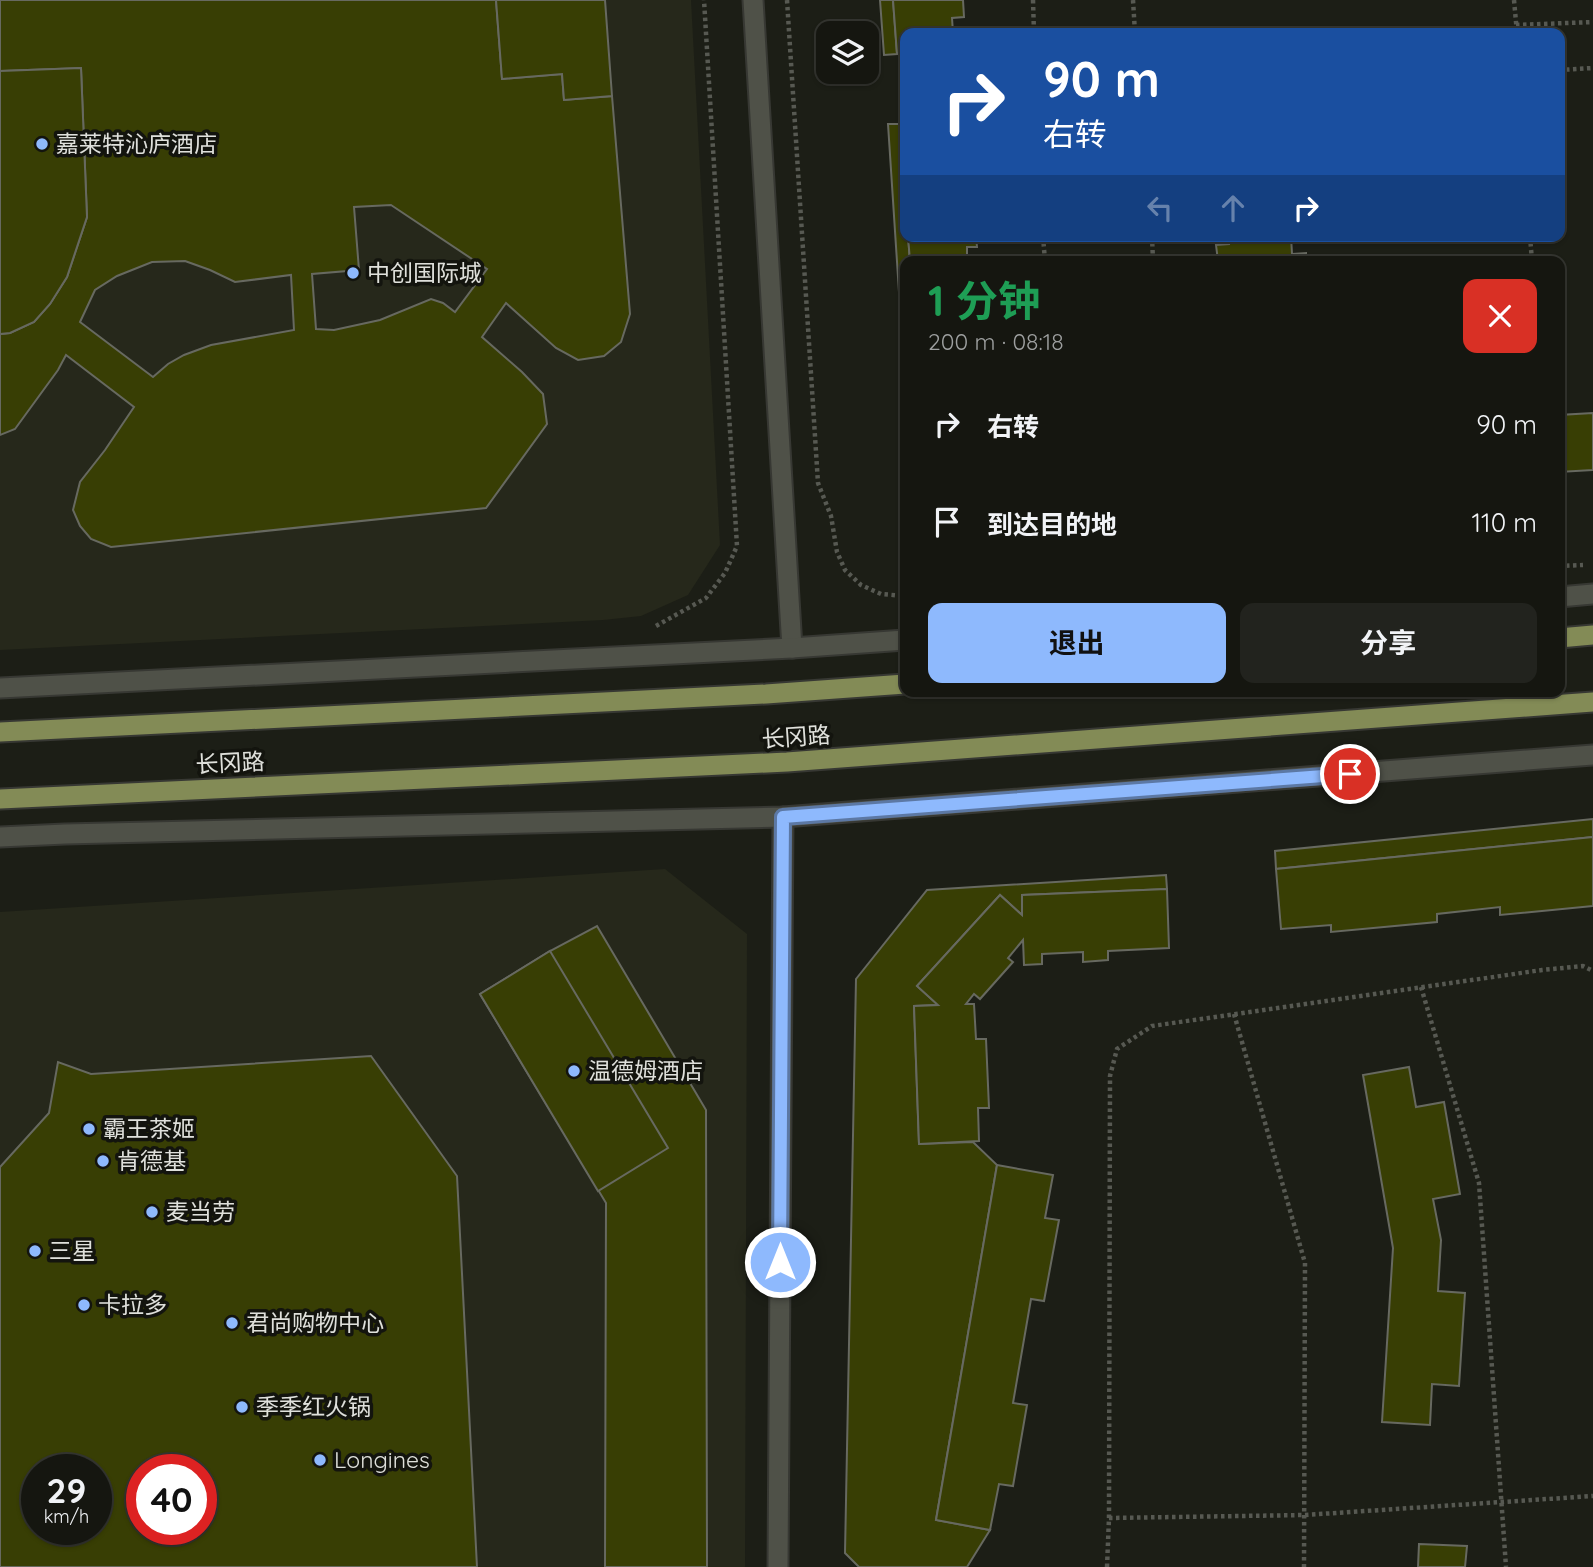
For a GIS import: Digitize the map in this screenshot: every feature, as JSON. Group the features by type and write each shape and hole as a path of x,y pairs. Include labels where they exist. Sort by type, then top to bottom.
{"main road":[{"path":"1565,637 1593,635"},
{"name":"长冈路","path":"0,732 724,696 900,684"},
{"name":"长冈路","path":"0,799 788,762 1593,702"}],"street":[{"path":"753,0 792,648"},
{"path":"1565,596 1593,594"},
{"path":"0,688 900,640"},
{"path":"0,837 783,817 1593,755"},
{"path":"778,1567 783,817"}],"path":[{"path":"645,630 706,598 725,573 737,546 704,0"},
{"path":"787,0 818,483 831,516 837,552 845,570 861,585 871,590 900,596"},
{"path":"1033,0 1034,28"},
{"path":"1133,0 1135,28"},
{"path":"1514,0 1516,28"},
{"path":"1516,25 1593,22"},
{"path":"1565,69 1593,68"},
{"path":"1565,566 1593,564"},
{"path":"1107,1567 1110,1518 1110,1076 1117,1049 1152,1026 1583,966 1593,971"},
{"path":"1422,987 1479,1182 1506,1567"},
{"path":"1234,1014 1305,1263 1304,1567"},
{"path":"1110,1518 1305,1515 1593,1496"}],"shaded area":[{"name":"中创国际城","path":"0,0 691,0 720,545 688,595 641,616 603,620 0,650"},
{"path":"665,869 747,934 745,1567 0,1567 0,912"}],"building":[{"path":"0,0 496,0 502,79 562,74 564,100 612,96 630,314 621,342 604,356 578,360 556,348 506,303 482,337 543,394 547,424 486,508 111,547 91,539 80,526 73,510 80,482 134,407 66,355 15,429 0,435 0,334 10,333 34,322 50,304 67,277 87,217 81,68 0,71","holes":["391,205 487,269 455,312 443,303 431,299 380,320 334,330 316,329 312,274 359,270 354,207","185,261 235,282 291,275 294,330 211,345 184,355 153,377 80,322 95,290 117,276 152,262"]},
{"path":"496,0 605,0 612,96 564,100 562,74 502,79"},
{"path":"880,0 893,0 897,54 884,55"},
{"path":"893,0 963,0 964,17 952,18 953,28 900,28 900,54 897,54"},
{"name":"嘉莱特沁庐酒店","path":"81,68 87,217 67,277 50,304 34,322 10,333 0,334 0,71"},
{"path":"888,124 900,124 900,242 908,242 910,256 900,256 900,308"},
{"path":"908,242 977,242 977,247 967,247 967,256 910,256"},
{"path":"1291,242 1292,254 1306,253 1306,256 1217,256 1216,245"},
{"path":"1593,413 1593,470 1565,472 1565,415"},
{"path":"1593,819 1593,837 1276,869 1275,851"},
{"path":"1593,837 1593,906 1500,915 1500,907 1437,914 1437,922 1331,932 1331,925 1281,929 1276,869"},
{"path":"1166,875 1167,889 1022,895 1022,915 1000,895 917,986 938,1005 914,1006 919,1144 973,1142 997,1165 936,1520 990,1530 967,1567 859,1567 845,1553 856,979 927,890"},
{"path":"1167,889 1169,948 1108,951 1108,960 1083,962 1083,952 1042,954 1042,964 1024,965 1023,940 1008,958 1013,962 980,999 974,994 966,1004 974,1004 976,1039 986,1039 989,1108 978,1108 979,1141 919,1144 914,1006 938,1005 917,986 1000,895 1022,915 1022,895"},
{"path":"597,926 706,1110 707,1567 605,1567 606,1203 480,994"},
{"name":"温德姆酒店","path":"550,951 668,1148 598,1191 480,994"},
{"name":"君尚购物中心","path":"371,1056 457,1176 477,1567 0,1567 0,1167 49,1113 58,1062 91,1074"},
{"path":"1409,1067 1416,1107 1444,1102 1460,1194 1433,1199 1441,1240 1438,1291 1465,1293 1459,1386 1432,1384 1430,1425 1382,1422 1393,1248 1363,1075"},
{"path":"997,1165 1053,1175 1045,1218 1059,1220 1044,1301 1031,1299 1013,1403 1027,1405 1013,1486 999,1484 990,1530 936,1520"},
{"path":"1419,1544 1467,1546 1465,1567 1418,1567"}],"place":[{"name":"嘉莱特沁庐酒店","path":"42,144"},
{"name":"中创国际城","path":"353,273"},
{"name":"温德姆酒店","path":"574,1071"},
{"name":"霸王茶姬","path":"89,1129"},
{"name":"肯德基","path":"103,1161"},
{"name":"麦当劳","path":"152,1212"},
{"name":"三星","path":"35,1251"},
{"name":"卡拉多","path":"84,1305"},
{"name":"君尚购物中心","path":"232,1323"},
{"name":"季季红火锅","path":"242,1407"},
{"name":"Longines","path":"320,1460"}],"route":[{"path":"780,1262 783,817 1350,774"}]}
